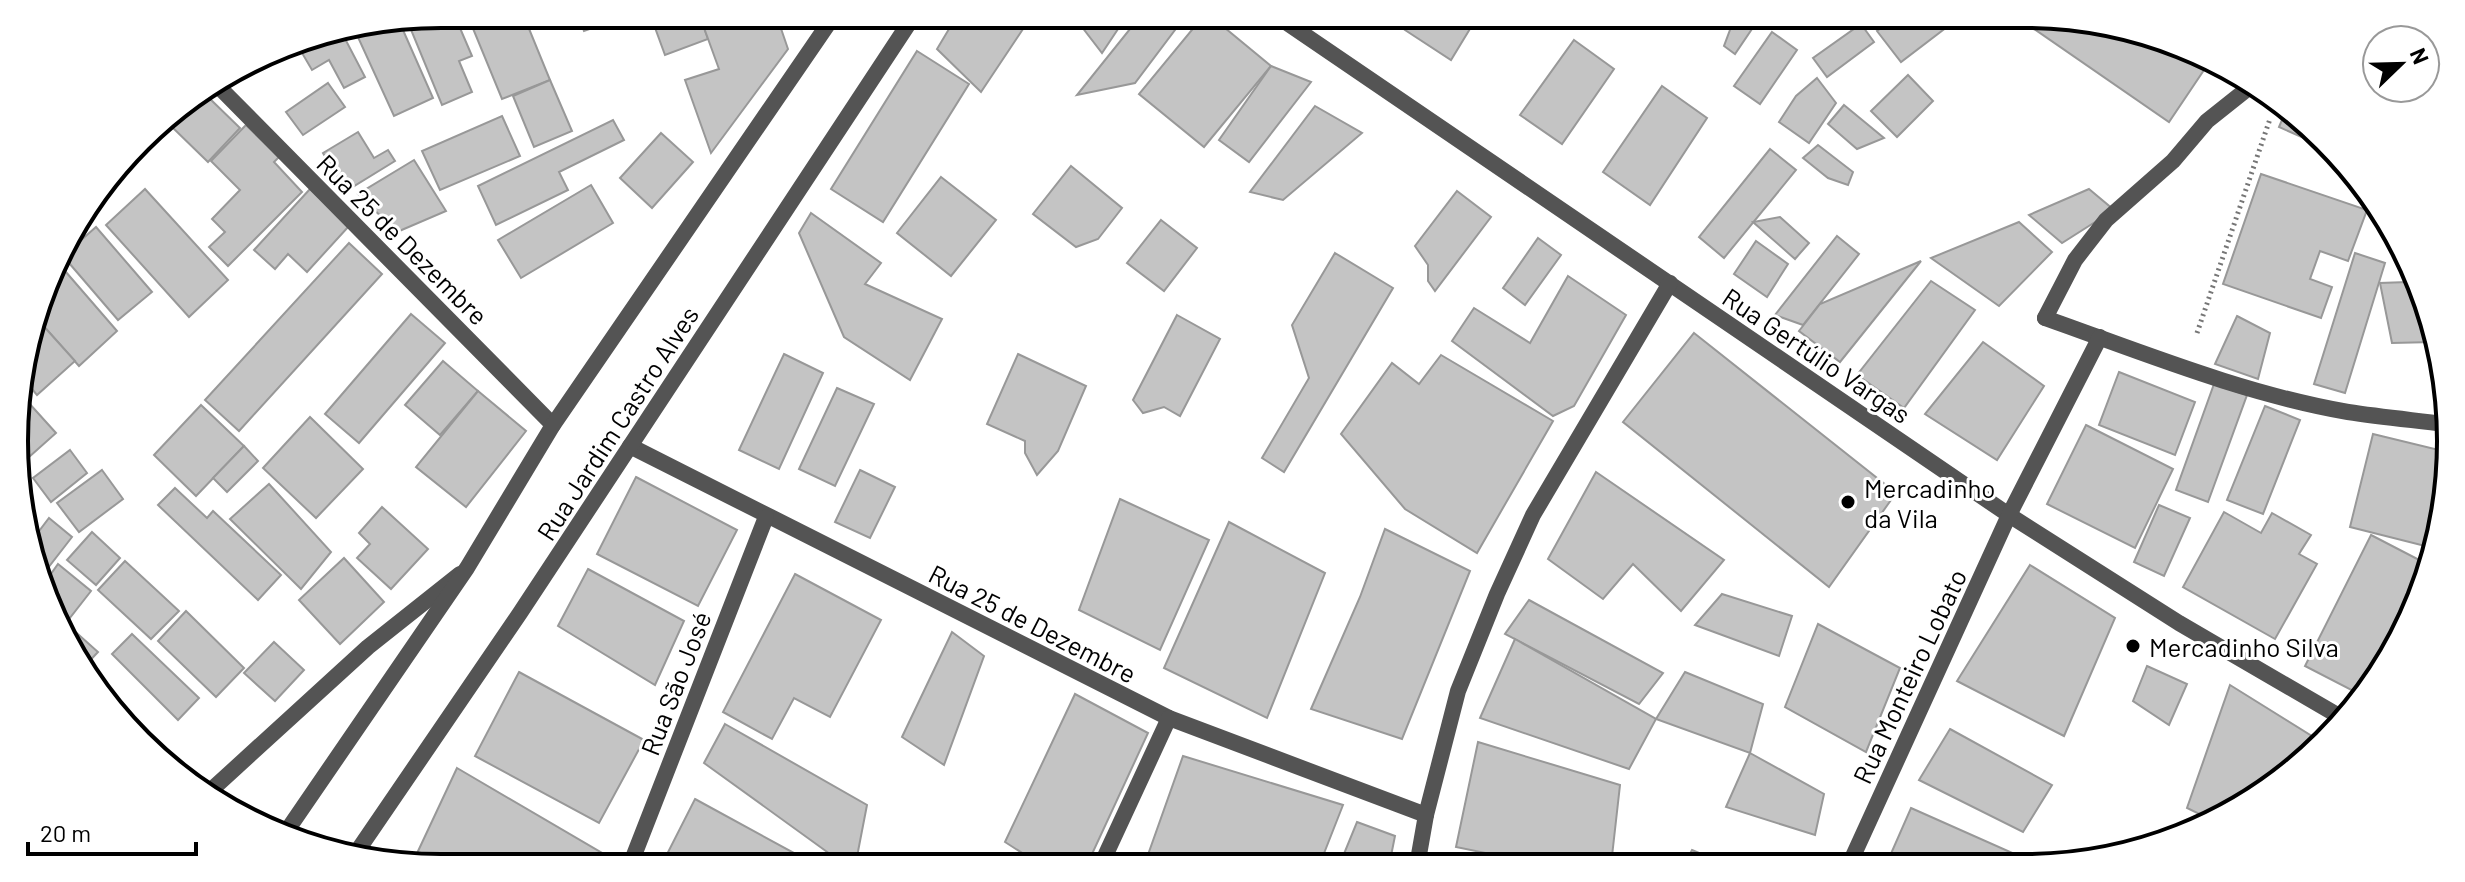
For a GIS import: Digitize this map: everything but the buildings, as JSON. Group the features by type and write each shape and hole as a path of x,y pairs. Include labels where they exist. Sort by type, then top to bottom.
{"street":[{"name":"Rua Jardim Castro Alves","path":"290,826 467,568 553,425 825,28"},
{"name":"Rua Jardim Castro Alves","path":"361,846 906,28"},
{"name":"Rua Gertúlio Vargas","path":"1295,28 2009,515 2179,623 2335,713"},
{"name":"Rua 25 de Dezembre","path":"223,91 553,425"},
{"path":"2244,92 2207,121 2173,161 2106,220 2075,260 2045,318 2186,368 2347,412 2436,423"},
{"path":"1419,854 1458,691 1533,515 1670,283"},
{"name":"Rua Monteiro Lobato","path":"1854,854 2009,515 2100,337"},
{"name":"Rua 25 de Dezembre","path":"630,446 1169,718 1426,815"},
{"name":"Rua São José","path":"634,854 766,517"},
{"path":"215,786 368,647 467,568"},
{"path":"1106,854 1169,718"}],"path":[{"path":"2186,368 2273,112"}],"place":[{"name":"Mercadinho da Vila","path":"1848,502"},
{"name":"Mercadinho Silva","path":"2133,646"}]}
